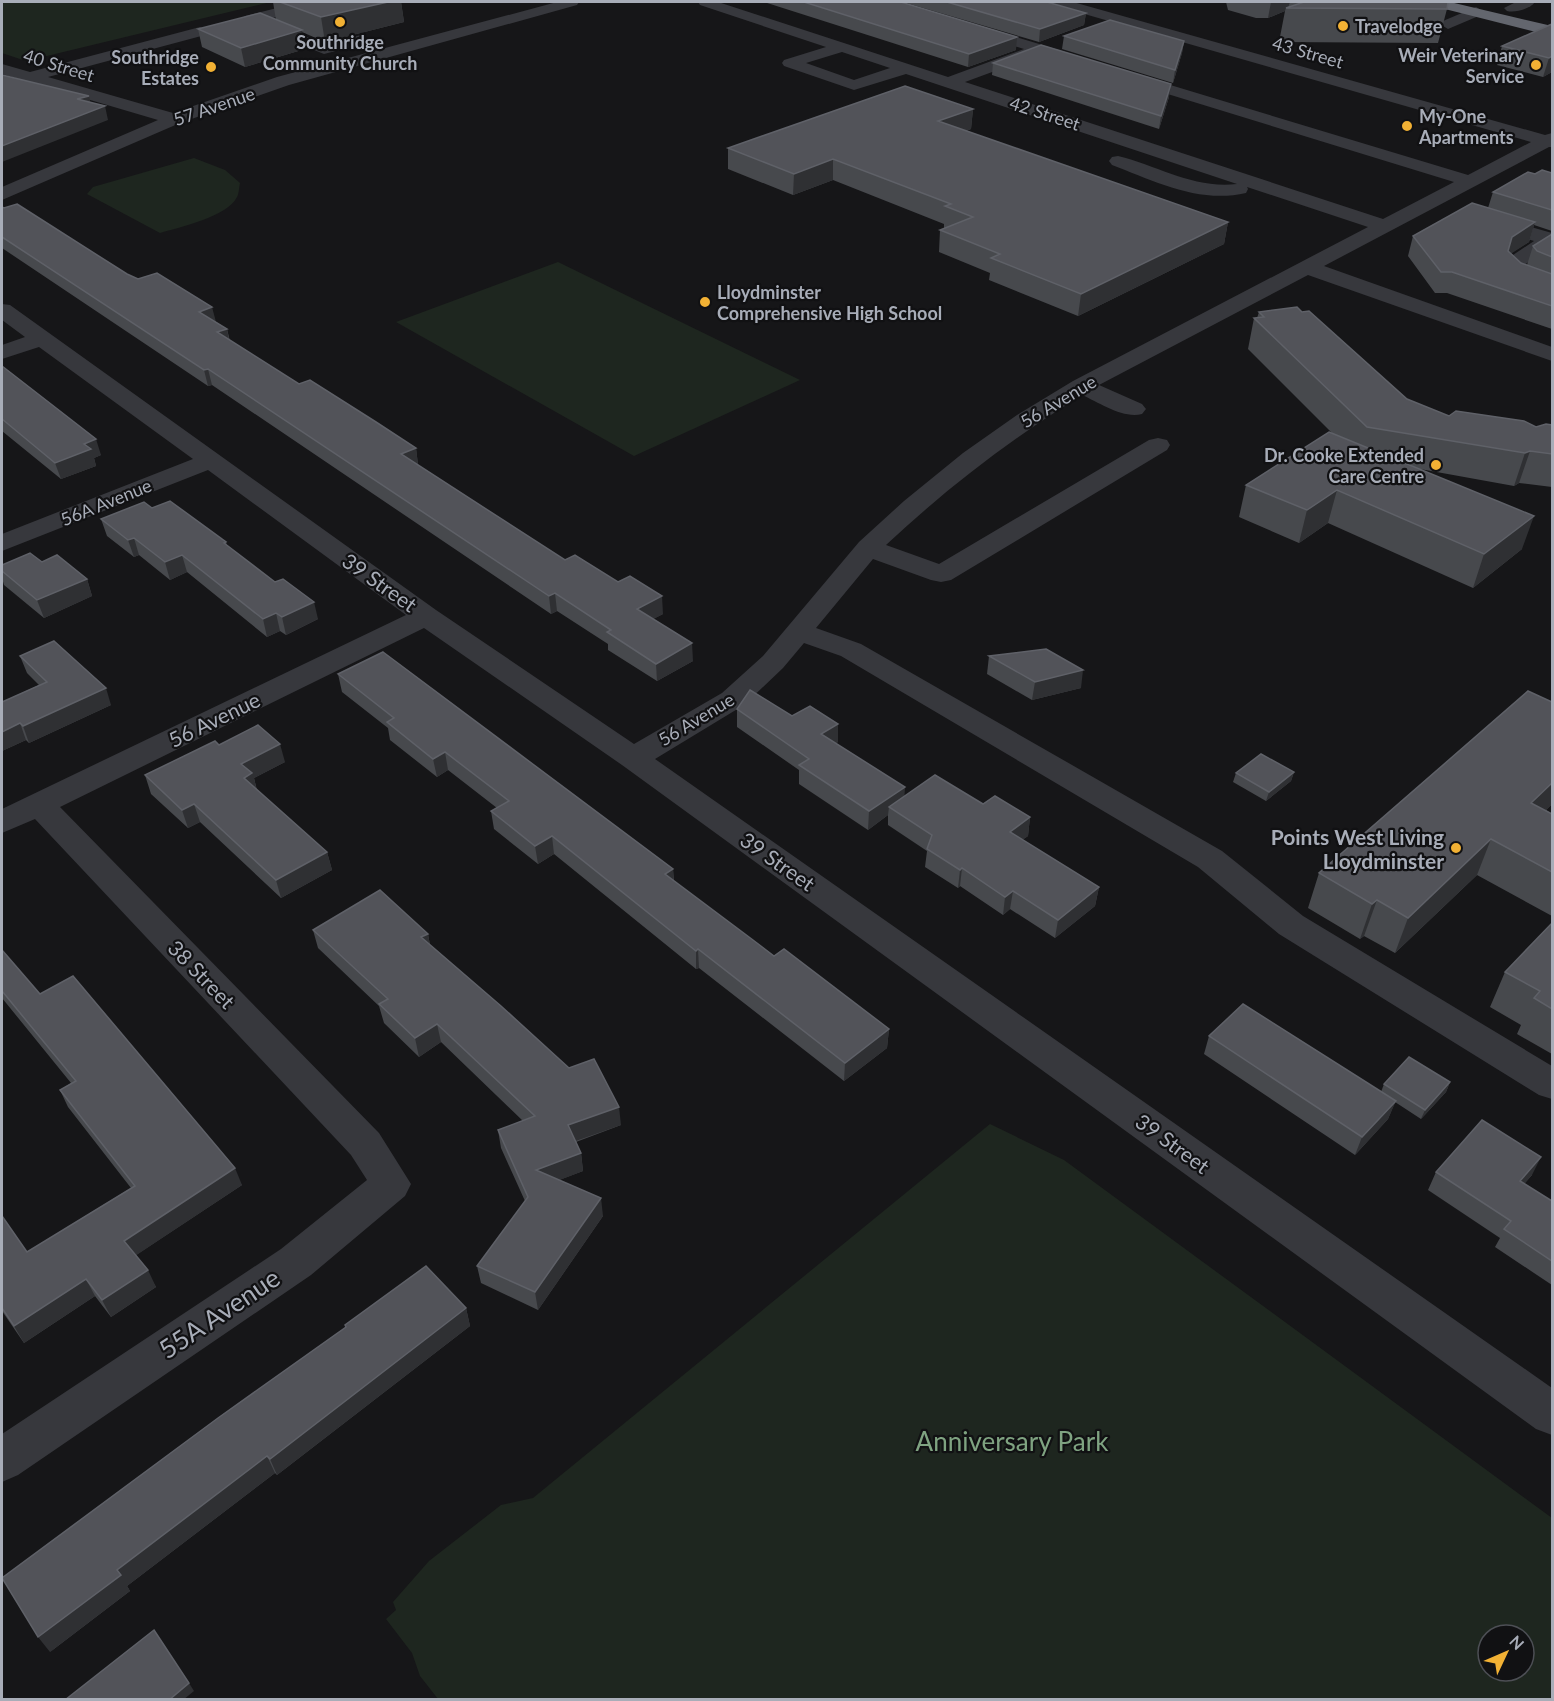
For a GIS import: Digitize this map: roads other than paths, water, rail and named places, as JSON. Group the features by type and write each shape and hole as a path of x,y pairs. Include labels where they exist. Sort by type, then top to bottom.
{"highway":[{"path":"1434,2 1512,8 1552,18"},
{"path":"1480,7 1552,31"}],"street":[{"path":"317,2 250,19 324,50 378,35"},
{"name":"57 Avenue","path":"2,194 174,119 283,81 572,2"},
{"name":"42 Street","path":"705,2 1385,226"},
{"name":"43 Street","path":"1058,2 1551,140"},
{"path":"1090,11 1117,2"},
{"path":"1512,8 1528,2"},
{"path":"512,5 532,13"},
{"path":"1448,24 1480,7"},
{"path":"446,19 458,19 478,27"},
{"path":"1097,28 1122,20"},
{"path":"955,24 1089,64"},
{"path":"29,77 200,32"},
{"path":"949,82 1068,39"},
{"path":"352,43 379,54"},
{"path":"843,47 790,63 854,85 907,68"},
{"path":"82,62 102,73"},
{"name":"40 Street","path":"2,69 174,119"},
{"path":"1110,71 1470,181"},
{"path":"1368,90 1389,80"},
{"path":"88,95 115,86"},
{"path":"1000,119 997,114 1001,110 1017,104"},
{"name":"56 Avenue","path":"633,758 733,699 773,662 868,548 913,506 972,458 1025,420 1081,386 1385,226 1456,206 1470,181 1551,140"},
{"path":"1098,154 1210,190 1236,190 1254,182"},
{"path":"1456,206 1552,236"},
{"path":"1552,236 1514,263 1514,269 1522,277 1552,289"},
{"path":"1306,267 1552,354"},
{"name":"39 Street","path":"2,310 426,616 633,758 1552,1414"},
{"path":"2,352 40,339"},
{"path":"1081,386 1134,409"},
{"path":"868,548 941,574 1158,445"},
{"name":"56A Avenue","path":"2,543 210,461"},
{"name":"56 Avenue","path":"2,822 426,616"},
{"path":"798,631 851,650 1210,859 1291,925 1552,1084"},
{"name":"38 Street","path":"39,804 365,1144"},
{"name":"55A Avenue","path":"2,1460 296,1262 391,1184 365,1144"}],"place":[{"name":"Southridge Community Church","path":"340,22"},
{"name":"Travelodge","path":"1343,26"},
{"name":"Weir Veterinary Service","path":"1536,65"},
{"name":"Southridge Estates","path":"211,67"},
{"name":"My-One Apartments","path":"1407,126"},
{"name":"Lloydminster Comprehensive High School","path":"705,302"},
{"name":"Dr. Cooke Extended Care Centre","path":"1436,465"},
{"name":"Points West Living Lloydminster","path":"1456,848"}],"park label":[{"name":"Anniversary Park","path":"1012,1441"}]}
